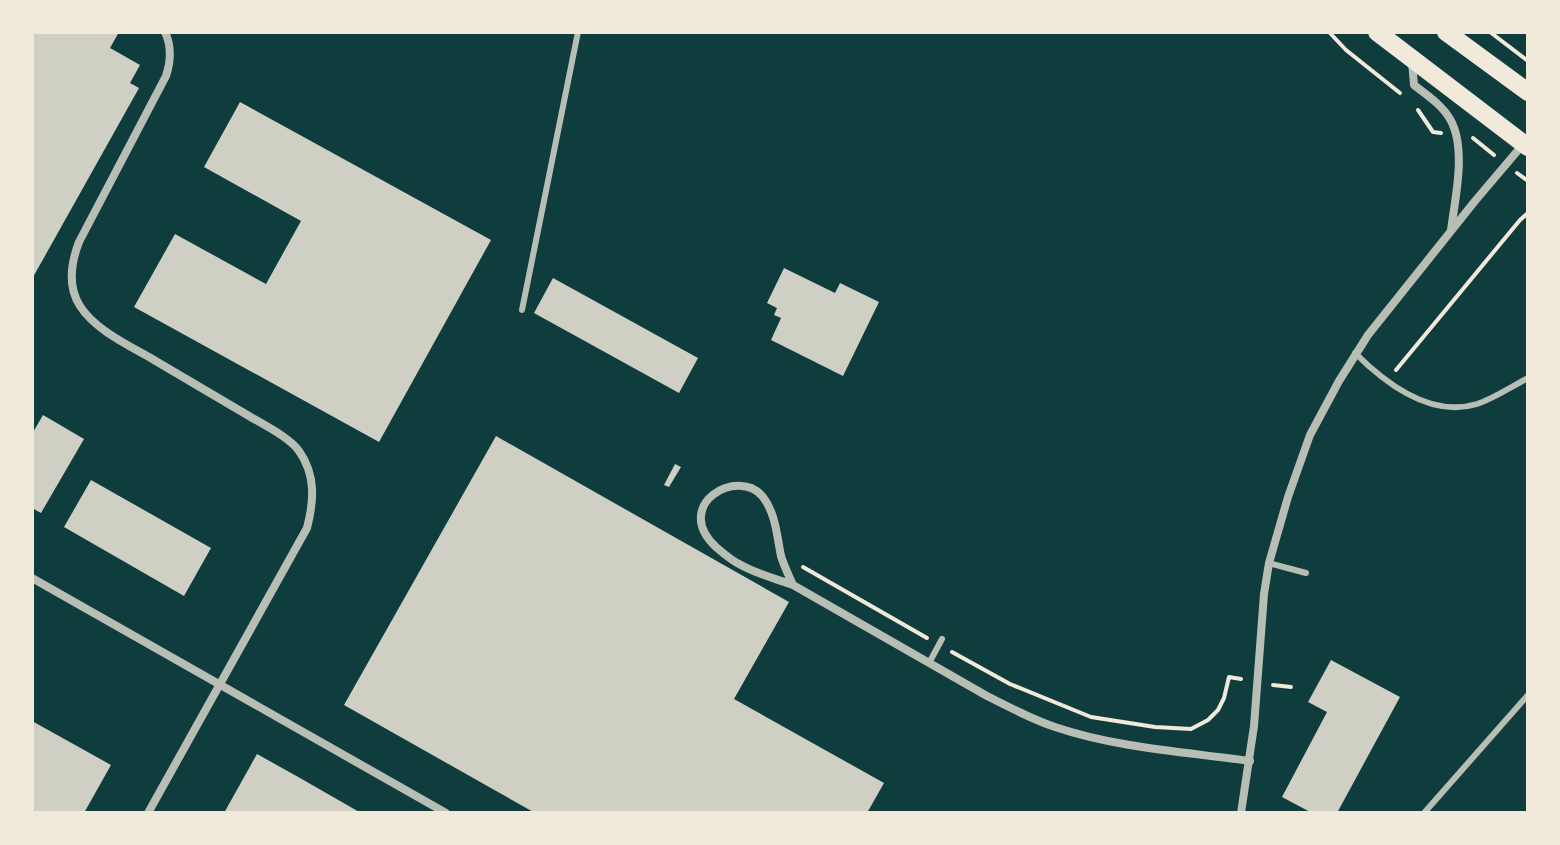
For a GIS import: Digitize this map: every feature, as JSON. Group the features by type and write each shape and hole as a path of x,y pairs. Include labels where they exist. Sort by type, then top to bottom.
{"main road":[{"path":"1377,32 1527,143"},
{"path":"1446,32 1528,92"}],"street":[{"path":"148,813 307,528 312,508 308,468 298,449 271,429 91,320 78,304 72,285 71,262 79,242 166,76 171,61 165,32"},
{"path":"1411,60 1414,85 1451,119 1456,135 1458,177 1451,231"},
{"path":"1241,813 1250,761 1269,563 1310,435 1355,353 1451,231 1527,143"},
{"path":"793,585 762,495 752,487 729,486 706,500 700,519 702,530 724,554 741,566 793,585 987,696 1055,727 1093,737 1250,761"},
{"path":"32,578 446,813"}],"lane":[{"path":"522,310 578,32"},
{"path":"1355,353 1387,381 1437,406 1477,404 1528,378"},
{"path":"1269,563 1306,573"},
{"path":"929,663 941,642"},
{"path":"1424,813 1528,695"}],"path":[{"path":"1490,32 1528,61"},
{"path":"1387,381 1528,213"},
{"path":"782,560 803,568 941,642 1010,684 1091,717 1191,729 1208,720 1218,710 1229,677 1291,687"}],"building":[{"path":"32,32 119,32 110,48 140,65 130,83 139,88 32,279"},
{"path":"240,102 491,240 379,442 134,307 175,234 266,284 301,221 204,167"},
{"path":"784,268 835,293 840,283 879,302 843,376 771,340 781,318 774,315 777,308 767,303"},
{"path":"553,278 698,358 679,393 534,313"},
{"path":"43,415 84,439 41,513 32,508 32,434"},
{"path":"496,436 789,602 734,699 884,783 867,813 535,813 344,705"},
{"path":"675,464 681,467 669,487 664,485"},
{"path":"91,480 211,548 184,596 64,527"},
{"path":"1331,660 1400,697 1337,813 1312,813 1282,797 1327,712 1308,702"},
{"path":"32,721 111,765 84,813 32,813"},
{"path":"257,754 300,778 361,813 224,813"}]}
